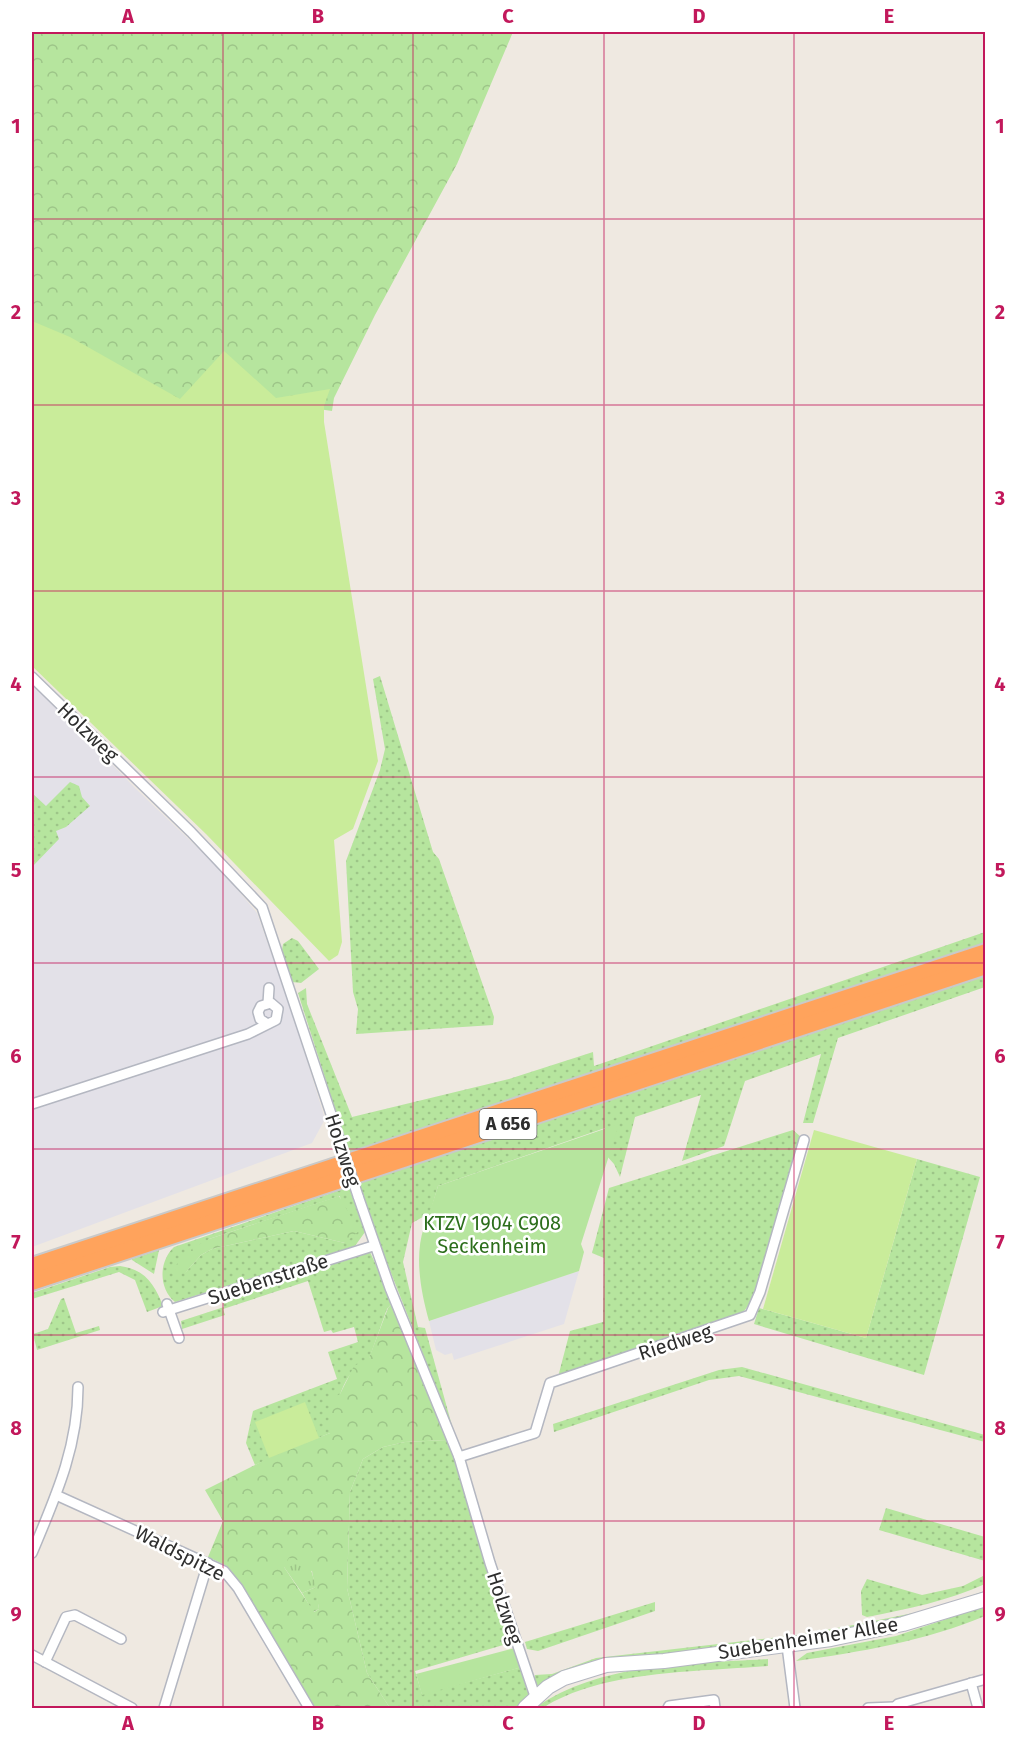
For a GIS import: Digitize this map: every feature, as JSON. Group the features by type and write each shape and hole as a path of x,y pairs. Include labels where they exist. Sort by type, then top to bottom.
{"highway":[{"name":"A 656","path":"32,1266 986,952"},
{"name":"A 656","path":"32,1282 986,966"}],"main road":[{"name":"Suebenheimer Allee","path":"788,1650 903,1624 986,1599"},
{"name":"Suebenheimer Allee","path":"525,1708 536,1699 586,1678 630,1664 706,1661 893,1633 986,1604"}],"street":[{"name":"Holzweg","path":"32,677 253,895 268,921 373,1246 459,1456 490,1563 536,1699"},
{"path":"268,1003 269,988"},
{"path":"268,1003 278,1010"},
{"path":"239,1035 258,1016 261,1006 268,1003"},
{"path":"278,1010 296,1004"},
{"path":"32,1104 239,1035 248,1034 276,1020 278,1010"},
{"path":"258,1016 266,1023"},
{"name":"Riedweg","path":"459,1456 535,1433 550,1383 750,1315 760,1292 804,1140"},
{"name":"Suebenstraße","path":"179,1338 166,1309 373,1246"},
{"path":"32,1553 56,1495 75,1437 78,1387"},
{"name":"Waldspitze","path":"56,1495 224,1571 233,1581 308,1708"},
{"path":"164,1708 208,1563"},
{"path":"45,1662 66,1617 75,1615 121,1639"},
{"path":"788,1650 795,1708"},
{"path":"32,1655 132,1708"},
{"path":"868,1708 894,1708 986,1679"},
{"path":"971,1683 978,1708"},
{"path":"668,1708 714,1700 715,1708"},
{"path":"790,1708 802,1708"}],"shaded area":[{"path":"32,681 135,788 220,869 257,913 294,1018 325,1119 312,1143 32,1247"},
{"path":"579,1271 564,1324 454,1360 452,1353 445,1355 436,1350 429,1321"}],"green space":[{"path":"32,32 513,32 457,164 375,315 334,398 332,411 297,406 307,463 32,333"},
{"path":"32,321 70,337 180,399 224,351 276,398 330,389 324,406 324,422 378,761 353,829 334,840 342,942 338,955 329,961 206,834 32,666"},
{"path":"380,676 433,852 439,859 494,1017 493,1025 356,1034 358,1009 353,992 346,861 380,770 385,749 373,679"},
{"path":"70,782 79,786 82,797 90,806 66,827 56,831 59,839 32,867 32,793 46,806"},
{"path":"985,932 985,943 430,1127 350,1156 298,993 306,988 307,1004 352,1117 509,1079 593,1052 594,1066"},
{"path":"292,938 298,941 319,969 301,983 292,982 282,950 283,944"},
{"path":"985,976 985,987 838,1038 813,1123 803,1123 821,1054 745,1081 724,1146 682,1161 701,1095 635,1117 620,1177 614,1164 606,1155 605,1128 438,1186 430,1213 412,1223 403,1262 418,1327 425,1328 454,1433 356,1184"},
{"name":"KTZV 1904 C908 Seckenheim","path":"619,1124 581,1244 584,1252 579,1271 429,1321 421,1286 419,1250 438,1186"},
{"path":"793,1130 801,1137 783,1200 779,1204 773,1243 764,1271 747,1308 741,1314 558,1377 570,1331 603,1322 604,1258 592,1253 609,1188"},
{"path":"814,1130 917,1159 866,1338 763,1309"},
{"path":"917,1159 980,1177 924,1375 754,1324 759,1308 866,1338"},
{"path":"349,1187 365,1232 355,1246 175,1302 169,1296 162,1274 165,1260 174,1247","holes":["340,1196 345,1243 294,1231 212,1249 201,1255 185,1273 209,1239"]},
{"path":"339,1196 359,1231 345,1243 294,1231 212,1249 201,1255 185,1273 177,1273 174,1267 193,1248 209,1239"},
{"path":"159,1250 154,1274 132,1260 132,1259"},
{"path":"370,1252 393,1302 387,1309 369,1359 352,1372 346,1381 330,1433 255,1465 246,1443 253,1411 337,1379 328,1352 358,1342 354,1327 333,1333 331,1330 324,1332 308,1281 223,1309 225,1315 182,1329 181,1321 224,1307 222,1300"},
{"path":"120,1266 136,1271 148,1279 163,1306 147,1312 135,1280 119,1272 32,1299 32,1293 110,1267"},
{"path":"64,1298 76,1333 99,1326 100,1330 37,1350 33,1334 48,1329 61,1299"},
{"path":"393,1302 447,1440 405,1442 383,1447 363,1459 350,1492 347,1588 367,1673 390,1708 315,1708 241,1585 227,1566 208,1557 223,1521 205,1490 269,1458 330,1433 329,1400 340,1394 354,1366 369,1358 388,1308","holes":["284,1567 312,1571 319,1609 314,1612"]},
{"path":"742,1367 985,1435 985,1442 739,1376 709,1380 554,1432 553,1424 719,1370"},
{"path":"305,1402 319,1438 269,1458 255,1422"},
{"path":"447,1440 457,1458 513,1642 415,1671 422,1694 522,1667 530,1694 517,1708 390,1708 367,1673 347,1588 350,1492 363,1459 383,1447 405,1442"},
{"path":"886,1508 985,1537 985,1561 879,1530"},
{"path":"289,1558 309,1563 316,1587 302,1593 284,1567"},
{"path":"985,1575 985,1584 956,1595 897,1611 867,1617 862,1615 861,1591 867,1579 922,1595 963,1586"},
{"path":"316,1587 319,1609 313,1612 302,1593"},
{"path":"985,1591 985,1597 877,1628 635,1659 544,1688 534,1684 535,1675 552,1674 596,1658 798,1635 923,1611"},
{"path":"655,1602 655,1611 538,1651 527,1649 525,1642"},
{"path":"985,1606 985,1616 916,1639 796,1661 807,1653 896,1636"},
{"path":"515,1648 522,1667 422,1695 416,1674"},
{"path":"768,1659 768,1666 652,1675 593,1686 543,1708 535,1708 561,1693 617,1674 677,1665"}]}
